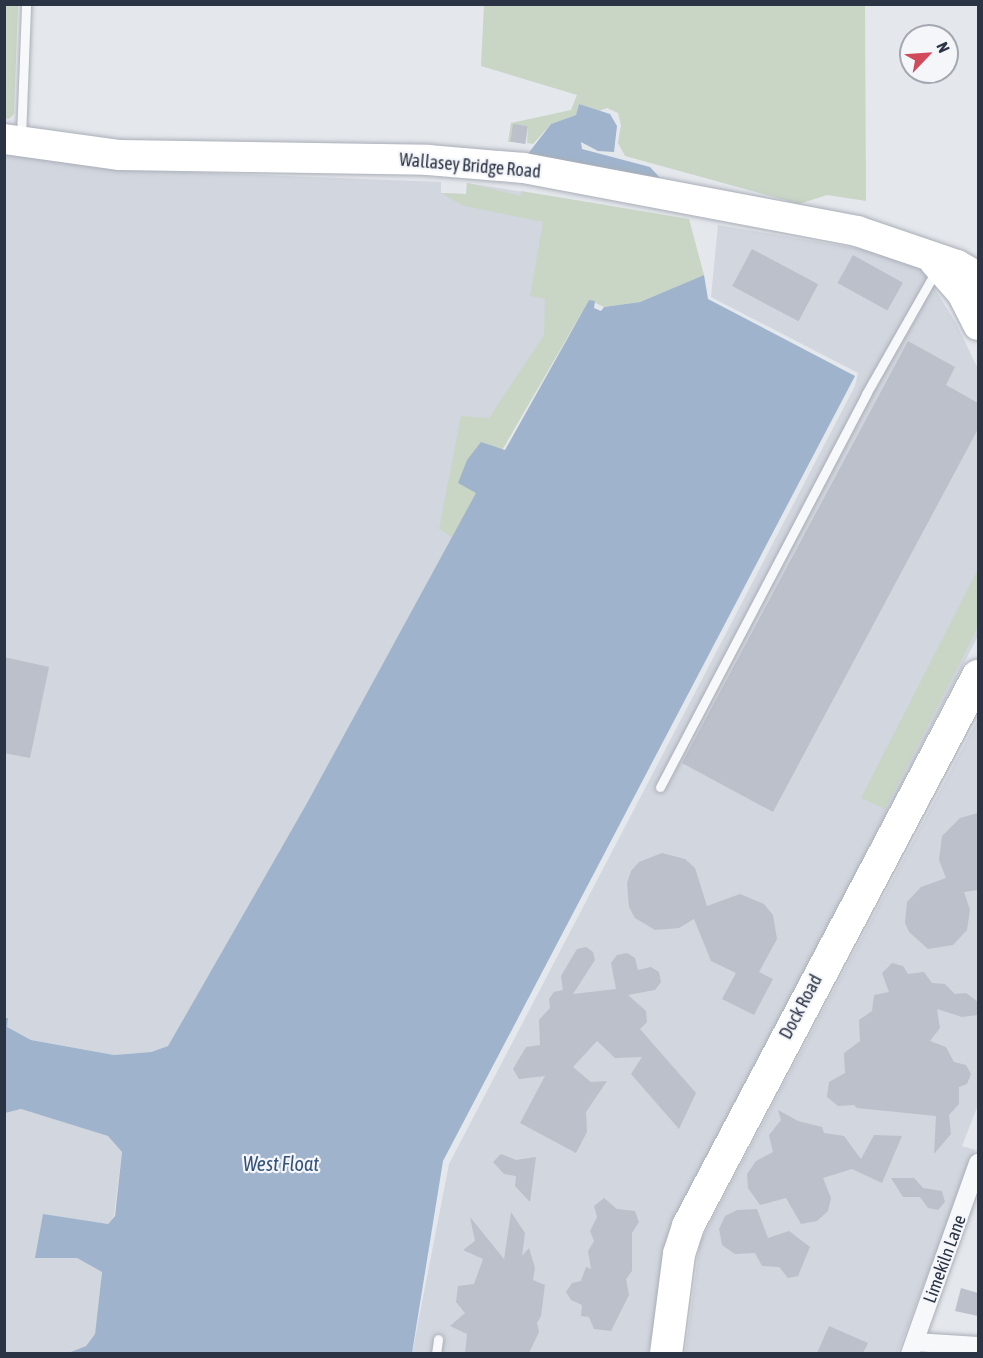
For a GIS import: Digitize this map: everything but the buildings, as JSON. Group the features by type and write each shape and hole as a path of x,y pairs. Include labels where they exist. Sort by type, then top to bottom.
{"highway":[{"name":"Dock Road","path":"666,1353 679,1254 688,1226 978,676"}],"main road":[{"name":"Wallasey Bridge Road","path":"13,140 120,155 428,160 524,168 857,231 978,277"},
{"path":"933,261 962,292 978,326"}],"street":[{"name":"Limekiln Lane","path":"912,1348 978,1163"},
{"path":"912,1348 978,1346"}],"lane":[{"path":"13,140 26,4"},
{"path":"660,787 866,394 933,261"},
{"path":"436,1353 438,1339"}],"shaded area":[{"path":"4,155 159,171 441,182 441,193 466,194 467,183 605,205 477,493 307,803 168,1046 151,1052 114,1055 31,1040 6,1027 8,1018 5,1018"},
{"path":"718,225 915,258 956,323 978,369 978,636 683,1209 648,1353 412,1354 449,1164 855,386 858,373 711,297"},
{"path":"978,719 978,1105 962,1146 975,1150 897,1354 685,1354 700,1242"},
{"path":"21,1109 109,1136 122,1152 114,1216 108,1224 43,1215 36,1258 77,1258 102,1272 95,1334 86,1346 68,1353 5,1353 4,1113"}],"green space":[{"path":"4,5 18,5 14,114 9,119 4,118"},
{"path":"484,5 865,5 866,201 827,195 799,204 625,156 618,143 621,125 618,113 607,108 599,111 579,104 576,115 551,124 533,144 527,143 528,126 514,125 512,142 508,142 511,123 571,110 577,95 481,66"},
{"path":"467,183 521,196 521,191 689,219 704,275 640,302 604,307 589,300 452,537 439,529 461,416 489,418 544,335 545,299 530,296 543,222 464,206 441,193 466,194"},
{"path":"978,569 978,627 885,809 861,798"}],"water":[{"path":"579,104 610,114 617,126 614,152 598,151 581,142 582,149 650,167 660,178 527,155 551,124 576,115"},
{"name":"West Float","path":"704,275 708,299 855,376 443,1161 412,1353 68,1353 86,1346 95,1334 102,1272 77,1258 35,1258 43,1214 108,1224 115,1216 122,1152 108,1136 21,1109 5,1113 5,1018 8,1018 7,1027 31,1040 114,1055 151,1052 168,1046 307,803 476,493 458,483 467,460 481,442 505,450 589,300 595,301 594,308 601,311 604,307 640,302"}]}
